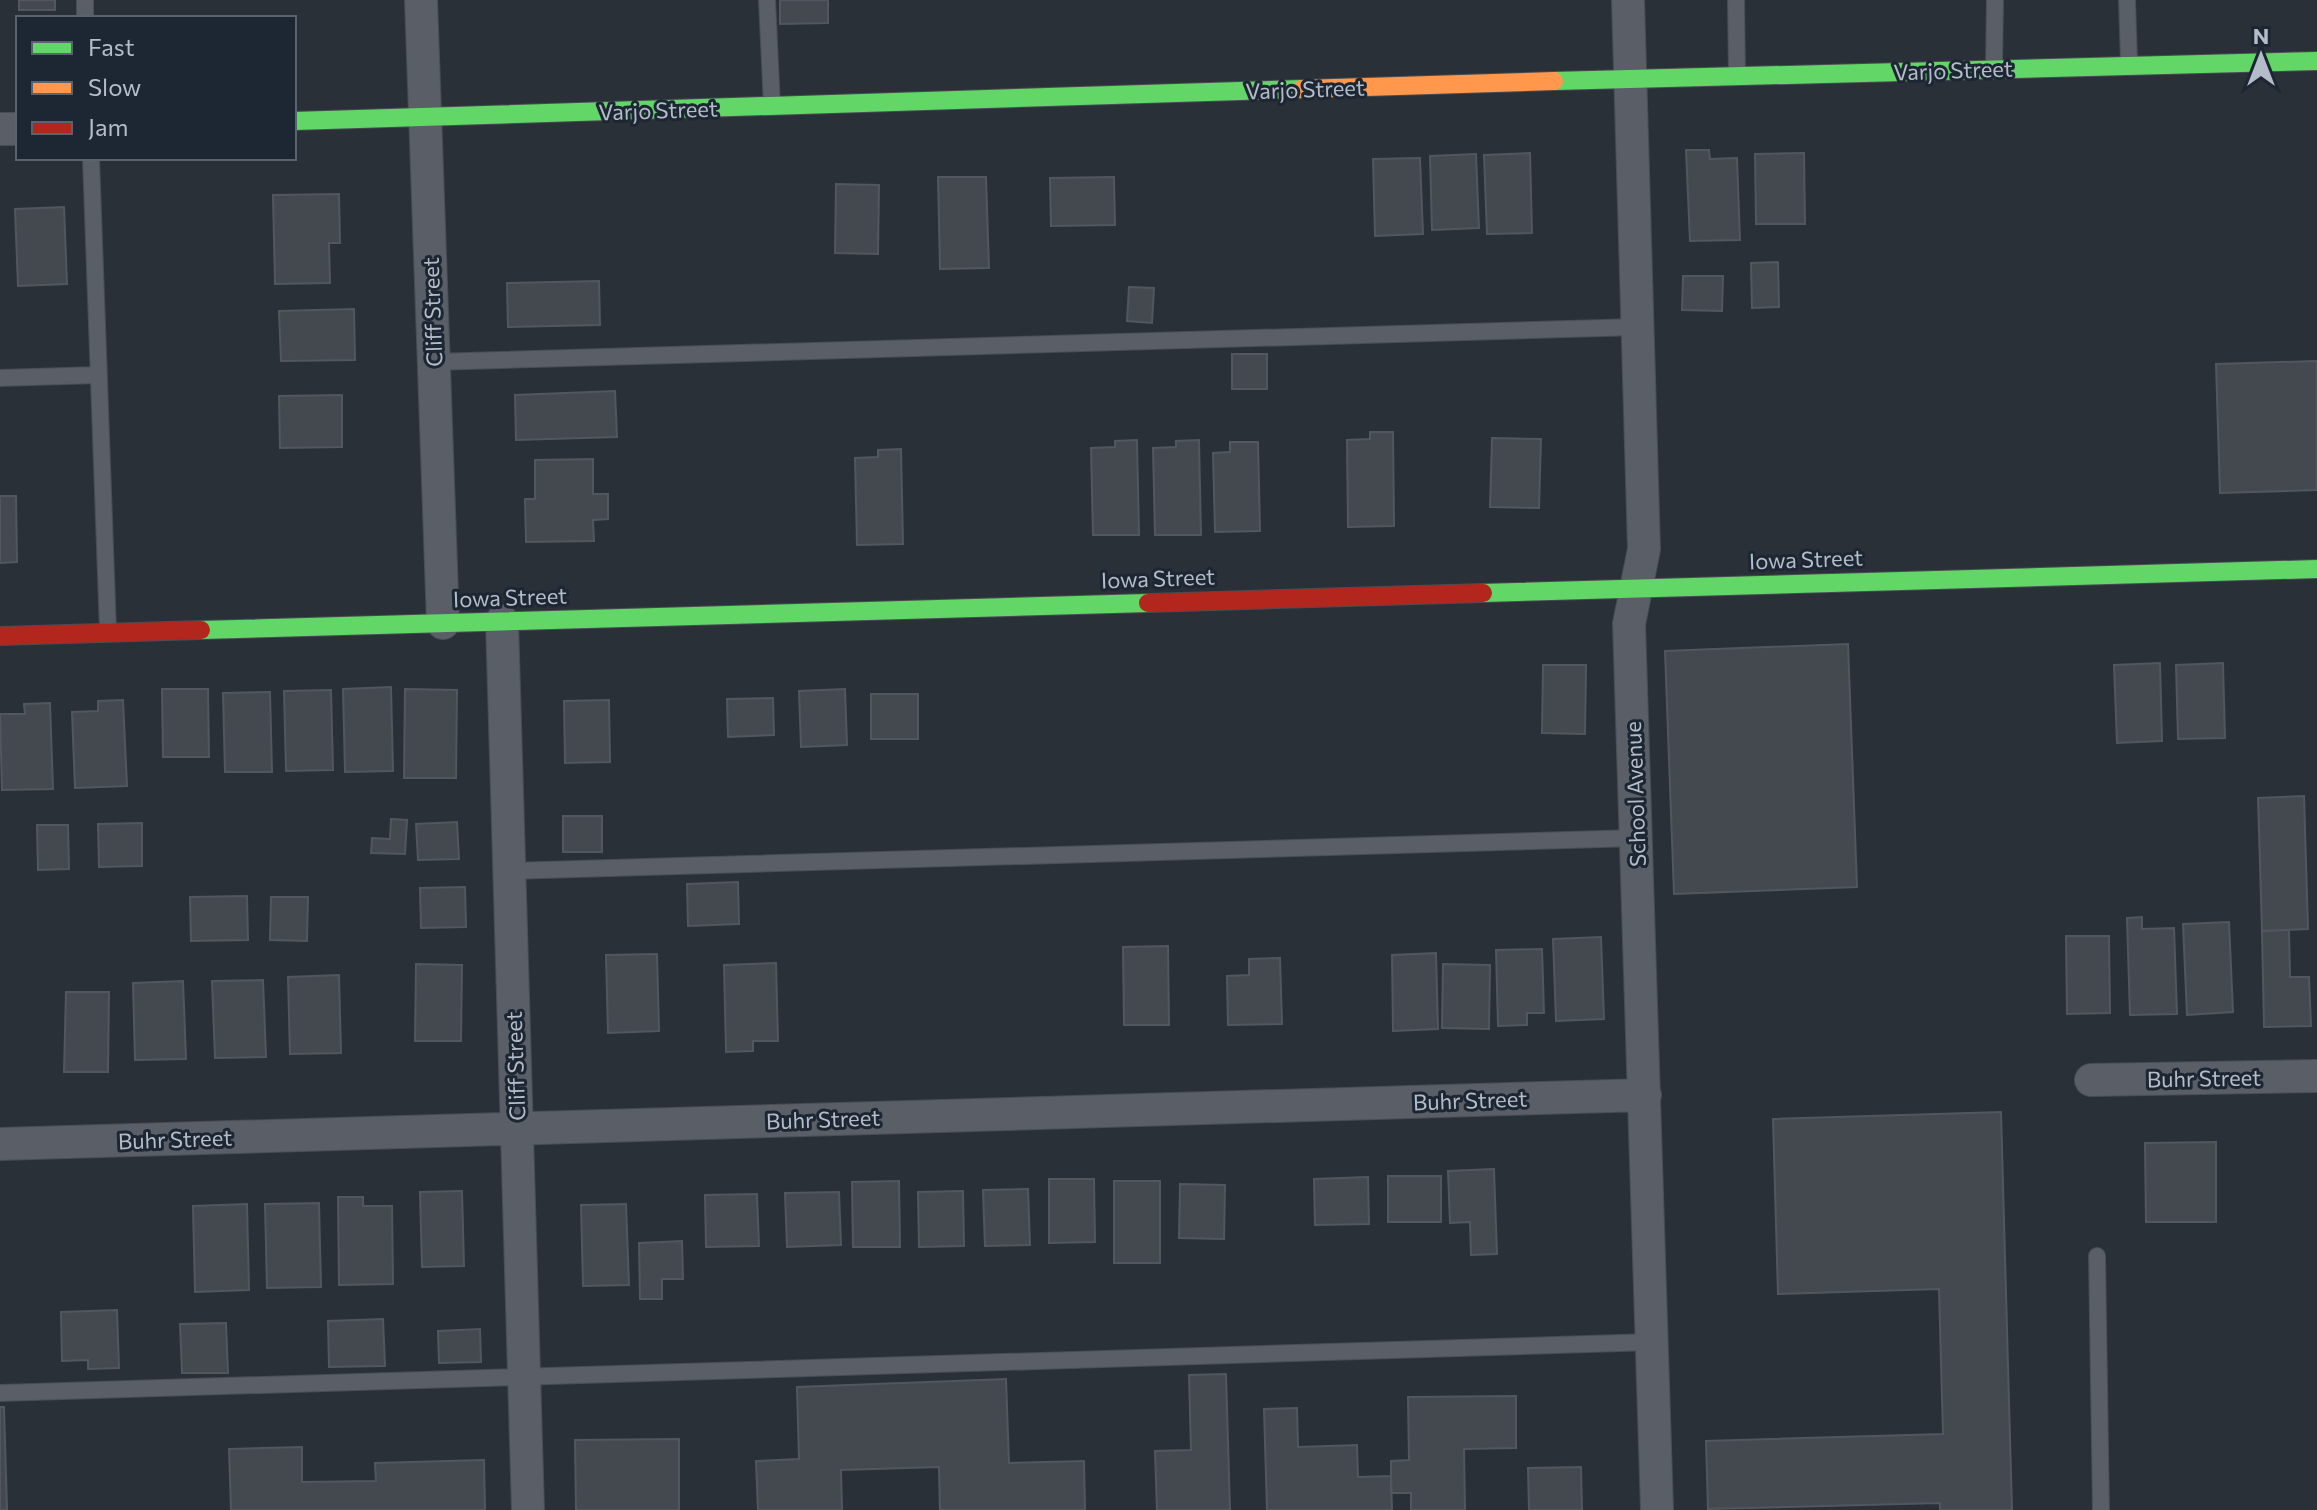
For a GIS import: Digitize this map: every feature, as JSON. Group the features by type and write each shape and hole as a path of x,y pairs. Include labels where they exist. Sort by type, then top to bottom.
{"street":[{"name":"Cliff Street","path":"421,0 443,623"},
{"name":"School Avenue","path":"1628,0 1644,549 1629,624 1657,1510"},
{"name":"Varjo Street","path":"296,121 2317,61"},
{"name":"Iowa Street","path":"0,636 2317,569"},
{"name":"Cliff Street","path":"502,621 528,1510"},
{"name":"Buhr Street","path":"2091,1080 2317,1076"},
{"name":"Buhr Street","path":"0,1144 1645,1095"}],"lane":[{"path":"767,0 772,106"},
{"path":"1736,0 1737,76"},
{"path":"1994,69 1995,0"},
{"path":"2127,0 2129,66"},
{"path":"91,160 108,633"},
{"path":"433,362 1637,327"},
{"path":"0,378 98,375"},
{"path":"509,871 1637,838"},
{"path":"2097,1256 2101,1510"},
{"path":"0,1393 1652,1342"}],"building":[{"path":"19,0 55,0 55,10 19,10"},
{"path":"780,0 828,0 828,23 780,24"},
{"path":"1686,150 1709,150 1710,159 1737,158 1740,240 1690,241"},
{"path":"1530,153 1532,233 1487,234 1484,155"},
{"path":"1804,153 1805,224 1756,224 1755,154"},
{"path":"1476,154 1479,228 1432,230 1430,156"},
{"path":"1420,158 1423,234 1375,236 1373,159"},
{"path":"938,177 986,177 989,268 940,269"},
{"path":"1114,177 1115,225 1051,226 1050,178"},
{"path":"836,184 879,185 878,254 835,253"},
{"path":"339,194 340,243 329,243 330,283 275,284 273,195"},
{"path":"64,207 67,284 18,286 15,209"},
{"path":"1778,262 1779,307 1752,308 1751,263"},
{"path":"1683,276 1723,276 1722,311 1682,310"},
{"path":"599,281 600,325 508,327 507,283"},
{"path":"1129,287 1154,288 1152,323 1127,321"},
{"path":"354,309 355,360 281,361 279,311"},
{"path":"1232,354 1267,354 1267,389 1232,389"},
{"path":"2317,361 2317,490 2220,493 2216,364"},
{"path":"615,391 617,437 516,440 515,395"},
{"path":"342,395 342,447 280,448 279,396"},
{"path":"1370,432 1393,432 1394,526 1348,527 1347,440 1370,439"},
{"path":"1492,438 1541,439 1539,508 1490,507"},
{"path":"1137,440 1139,535 1093,535 1091,448 1115,447 1115,441"},
{"path":"1199,440 1201,535 1155,535 1153,448 1176,447 1176,441"},
{"path":"1230,442 1258,442 1260,531 1215,532 1213,453 1230,452"},
{"path":"901,449 903,544 857,545 855,458 878,457 878,450"},
{"path":"593,459 593,494 608,494 608,519 593,520 594,541 526,542 525,499 535,499 535,460"},
{"path":"0,496 16,496 17,562 0,563"},
{"path":"1848,644 1857,887 1674,894 1665,651"},
{"path":"2160,663 2162,741 2117,743 2114,665"},
{"path":"2223,663 2225,738 2178,739 2176,665"},
{"path":"1543,665 1586,665 1585,734 1542,733"},
{"path":"391,687 393,771 345,772 343,689"},
{"path":"162,689 208,689 209,757 163,757"},
{"path":"405,689 457,690 456,778 404,778"},
{"path":"845,689 847,745 801,747 799,691"},
{"path":"331,690 333,770 286,771 284,691"},
{"path":"270,692 272,772 225,772 223,693"},
{"path":"871,694 918,694 918,739 871,739"},
{"path":"773,698 774,735 728,737 727,699"},
{"path":"123,700 127,786 75,788 72,712 98,711 98,701"},
{"path":"609,700 610,762 565,763 564,701"},
{"path":"50,703 53,789 2,790 0,714 25,714 24,704"},
{"path":"2304,796 2308,929 2262,931 2258,798"},
{"path":"563,816 602,816 602,852 563,852"},
{"path":"391,819 407,820 405,854 371,853 372,838 390,839"},
{"path":"457,822 459,859 418,860 416,824"},
{"path":"142,823 142,866 99,867 98,824"},
{"path":"37,825 68,825 69,869 38,870"},
{"path":"738,882 739,924 688,926 687,884"},
{"path":"465,887 466,927 421,928 420,888"},
{"path":"247,896 248,940 191,941 190,897"},
{"path":"271,897 308,897 307,941 270,940"},
{"path":"2142,917 2142,929 2174,928 2177,1014 2130,1015 2127,918"},
{"path":"2229,922 2233,1012 2187,1015 2183,924"},
{"path":"2289,930 2290,977 2309,977 2311,1026 2264,1027 2262,931"},
{"path":"2066,936 2109,936 2110,1013 2067,1014"},
{"path":"1601,937 1604,1019 1556,1021 1553,939"},
{"path":"1168,946 1169,1025 1124,1025 1123,947"},
{"path":"1542,949 1544,1013 1527,1013 1527,1025 1498,1026 1496,950"},
{"path":"1436,953 1438,1029 1393,1031 1392,955"},
{"path":"657,954 659,1031 608,1033 606,955"},
{"path":"1280,958 1282,1024 1228,1025 1227,976 1249,975 1249,959"},
{"path":"776,963 778,1041 753,1041 753,1051 726,1052 724,965"},
{"path":"416,964 462,965 461,1041 415,1041"},
{"path":"1443,964 1490,965 1489,1029 1442,1028"},
{"path":"339,975 341,1053 290,1054 288,977"},
{"path":"263,980 266,1057 215,1058 212,981"},
{"path":"183,981 186,1059 135,1060 133,983"},
{"path":"66,992 109,992 108,1072 64,1072"},
{"path":"2001,1112 2012,1510 1940,1510 1940,1503 1708,1509 1706,1441 1943,1434 1939,1289 1778,1294 1773,1119"},
{"path":"2216,1142 2216,1222 2146,1222 2145,1143"},
{"path":"1494,1169 1497,1254 1471,1255 1470,1222 1450,1223 1448,1171"},
{"path":"1388,1176 1441,1176 1441,1222 1388,1222"},
{"path":"1368,1177 1369,1224 1315,1225 1314,1179"},
{"path":"1049,1179 1094,1179 1095,1242 1049,1243"},
{"path":"899,1181 900,1247 853,1247 852,1182"},
{"path":"1114,1181 1160,1181 1160,1263 1114,1263"},
{"path":"1180,1184 1225,1185 1224,1239 1179,1238"},
{"path":"1028,1189 1030,1245 985,1246 983,1190"},
{"path":"462,1191 464,1266 422,1267 420,1192"},
{"path":"963,1191 964,1246 919,1247 918,1192"},
{"path":"839,1192 841,1245 787,1247 785,1193"},
{"path":"757,1194 759,1246 706,1247 705,1195"},
{"path":"338,1197 363,1197 363,1206 392,1206 393,1284 339,1285"},
{"path":"319,1203 321,1287 267,1288 265,1204"},
{"path":"247,1204 249,1290 195,1292 193,1206"},
{"path":"626,1204 629,1285 583,1286 581,1205"},
{"path":"682,1241 683,1279 662,1279 662,1299 640,1299 639,1243"},
{"path":"117,1310 119,1368 88,1369 88,1360 62,1361 61,1312"},
{"path":"383,1319 385,1366 329,1367 328,1321"},
{"path":"226,1323 228,1373 182,1373 180,1324"},
{"path":"480,1329 481,1362 439,1363 438,1331"},
{"path":"1226,1374 1230,1510 1157,1510 1155,1451 1191,1450 1189,1375"},
{"path":"1006,1379 1009,1463 1084,1461 1085,1510 940,1510 939,1467 841,1470 842,1510 758,1510 756,1461 799,1459 797,1387"},
{"path":"1516,1396 1516,1448 1464,1449 1465,1510 1411,1510 1411,1493 1391,1493 1391,1461 1409,1460 1408,1397"},
{"path":"0,1407 4,1407 7,1510 0,1510"},
{"path":"1297,1408 1298,1447 1357,1445 1358,1477 1391,1476 1392,1510 1267,1510 1264,1409"},
{"path":"679,1439 679,1510 576,1510 575,1440"},
{"path":"302,1447 302,1482 376,1481 375,1463 484,1460 485,1510 231,1510 229,1449"},
{"path":"1581,1467 1582,1510 1529,1510 1528,1468"}],"traffic: fast":[{"path":"1554,81 2317,61"},
{"path":"296,121 1302,89"},
{"path":"1483,593 2317,569"},
{"path":"201,630 1148,603"}],"traffic: slow":[{"path":"1302,89 1554,81"}],"traffic: jam":[{"path":"1148,603 1483,593"},
{"path":"0,636 201,630"}]}
